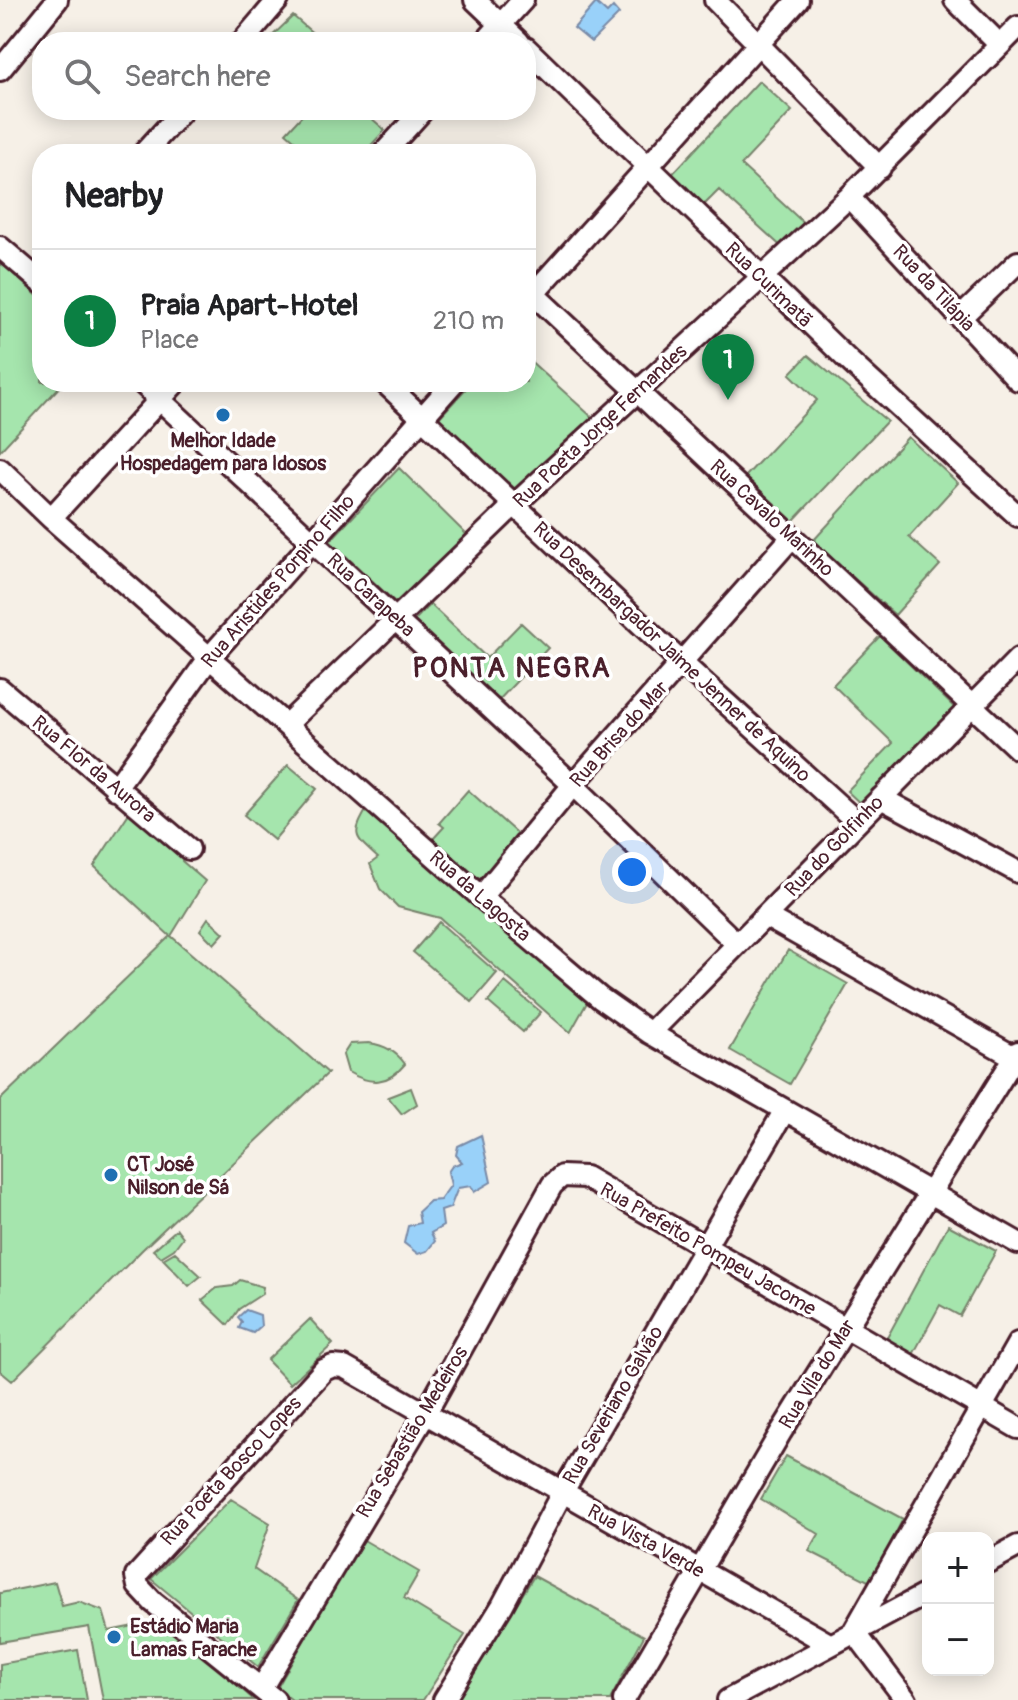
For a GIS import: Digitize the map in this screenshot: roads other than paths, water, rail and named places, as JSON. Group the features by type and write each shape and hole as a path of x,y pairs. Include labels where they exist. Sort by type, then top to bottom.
{"street":[{"path":"0,70 57,0"},
{"path":"251,32 278,0"},
{"path":"475,0 509,32"},
{"path":"494,32 523,0"},
{"path":"715,0 761,43 880,168"},
{"path":"536,286 798,0"},
{"path":"955,0 1000,45"},
{"name":"Rua Poeta Jorge Fernandes","path":"286,732 396,619 513,506 880,168 1018,27"},
{"name":"Rua Curimatã","path":"536,58 762,278 1018,516"},
{"path":"152,144 174,120"},
{"path":"392,144 414,120"},
{"name":"Rua da Tilápia","path":"849,197 1018,380"},
{"path":"0,247 32,270"},
{"path":"961,317 1018,262"},
{"name":"Rua Cavalo Marinho","path":"536,301 1018,749"},
{"name":"Rua Carapeba","path":"151,392 573,785 737,944"},
{"path":"51,518 167,392"},
{"name":"Rua Desembargador Jaime Jenner de Aquino","path":"395,392 513,506 857,822"},
{"name":"Rua Aristides Porpino Filho","path":"115,789 209,658 445,392"},
{"name":"Rua da Lagosta","path":"0,469 286,732 600,998 650,1033 1018,1243"},
{"name":"Rua Brisa do Mar","path":"481,897 573,785 792,537"},
{"name":"Rua do Golfinho","path":"650,1033 1018,659"},
{"name":"Rua Flor da Aurora","path":"0,689 189,849"},
{"path":"286,732 365,807"},
{"path":"881,798 1018,872"},
{"path":"765,916 1017,1056"},
{"name":"Rua Vila do Mar","path":"624,1700 845,1329 1017,1056"},
{"name":"Rua Severiano Galvão","path":"444,1700 502,1606 562,1493 785,1110"},
{"name":"Rua Prefeito Pompeu Jacome","path":"562,1176 585,1177 1018,1428"},
{"name":"Rua Sebastião Medeiros","path":"268,1694 552,1185 562,1176"},
{"path":"854,1631 1018,1343"},
{"name":"Rua Vista Verde","path":"338,1366 426,1413 829,1644"},
{"name":"Rua Poeta Bosco Lopes","path":"268,1694 138,1586 136,1576 324,1370 338,1366"},
{"path":"994,1559 1018,1546"},
{"path":"728,1700 922,1596"},
{"path":"854,1631 906,1700"}],"water":[{"path":"596,3 607,13 613,7 619,14 591,42 574,28"},
{"path":"481,1135 491,1182 474,1192 471,1186 458,1188 450,1208 441,1211 443,1226 431,1233 435,1241 427,1251 418,1254 404,1243 408,1226 420,1223 418,1212 430,1201 440,1200 451,1185 448,1172 452,1166 462,1162 456,1155 458,1146"},
{"path":"246,1310 260,1315 261,1326 253,1333 239,1328 242,1322 238,1317"}],"place":[{"name":"Praia Apart-Hotel","path":"728,400"},
{"name":"Melhor Idade Hospedagem para Idosos","path":"223,415"},
{"name":"CT José Nilson de Sá","path":"111,1175"},
{"name":"Estádio Maria Lamas Farache","path":"114,1637"}],"district":[{"name":"PONTA NEGRA","path":"512,668"}]}
